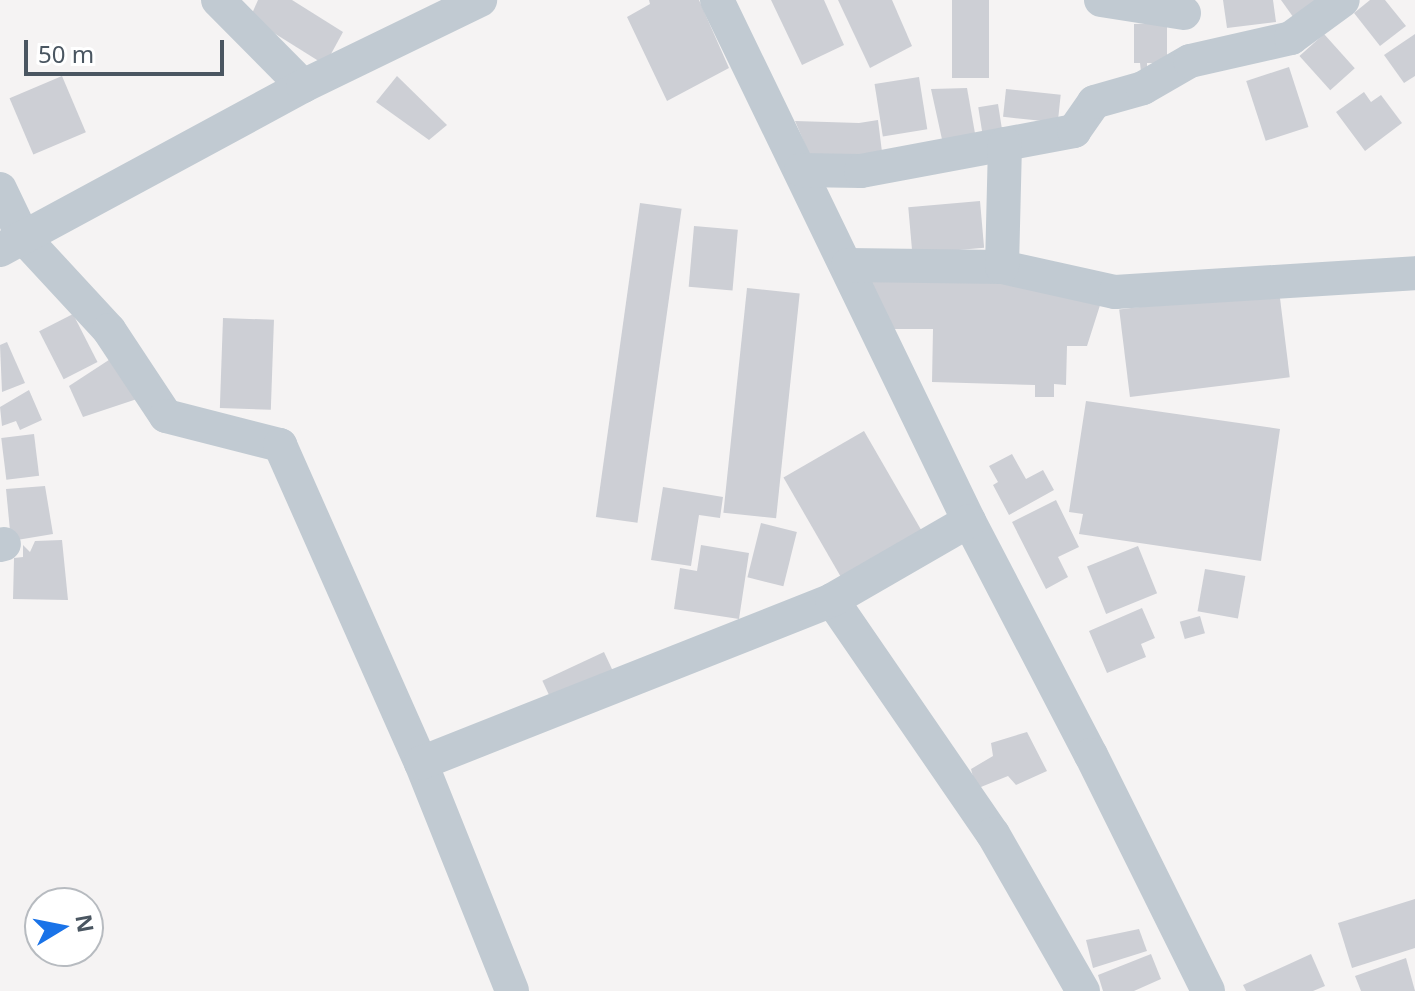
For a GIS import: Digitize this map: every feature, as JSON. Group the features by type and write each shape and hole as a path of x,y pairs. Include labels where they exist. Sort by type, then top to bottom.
{"street":[{"path":"218,0 303,86"},
{"path":"12,244 303,86 480,0"},
{"path":"717,0 848,265 969,521 1099,769 1208,991"},
{"path":"1101,0 1184,7 1190,61"},
{"path":"801,170 861,171 1074,131 1094,102 1143,88 1190,61 1291,38 1343,0"},
{"path":"1002,267 1005,144"},
{"path":"0,189 12,244 109,330 166,416 280,445 421,763 512,991"},
{"path":"848,265 1002,267 1115,292 1415,273"},
{"path":"421,763 832,600 969,521"},
{"path":"832,600 993,834 1083,991"}],"building":[{"path":"258,0 292,0 343,32 325,65 250,18"},
{"path":"649,0 699,0 729,68 667,101 627,17 650,4"},
{"path":"771,0 824,0 844,45 802,65"},
{"path":"838,0 892,0 912,46 870,68"},
{"path":"952,0 989,0 989,78 952,78"},
{"path":"1223,0 1273,0 1276,22 1227,28"},
{"path":"1281,0 1327,0 1296,21"},
{"path":"1370,0 1385,0 1406,26 1380,46 1354,13"},
{"path":"1167,23 1167,63 1147,63 1147,72 1141,72 1140,63 1134,63 1134,24"},
{"path":"1324,34 1355,68 1330,90 1299,56"},
{"path":"1415,34 1415,76 1404,83 1384,55"},
{"path":"1289,67 1308,127 1266,141 1246,81"},
{"path":"62,76 86,132 33,154 10,98"},
{"path":"397,76 447,125 429,140 376,102"},
{"path":"919,77 927,129 883,136 875,84"},
{"path":"967,88 976,139 943,144 931,89"},
{"path":"1006,89 1061,95 1058,123 1003,117"},
{"path":"1364,92 1371,102 1381,95 1402,123 1365,151 1336,112"},
{"path":"998,104 1002,129 982,132 978,107"},
{"path":"878,120 883,160 813,163 795,121 859,123"},
{"path":"980,201 984,248 912,254 908,207"},
{"path":"640,203 682,209 637,523 596,517"},
{"path":"694,226 738,230 733,291 689,287"},
{"path":"868,276 988,278 1102,299 1087,346 1067,346 1066,385 1054,384 1054,397 1035,397 1035,385 932,382 933,329 892,329"},
{"path":"747,288 800,294 776,518 723,513"},
{"path":"1279,290 1290,377 1130,397 1119,310"},
{"path":"73,314 98,362 64,379 39,331"},
{"path":"223,318 274,320 271,410 220,408"},
{"path":"7,342 25,383 2,392 0,345"},
{"path":"118,354 137,399 83,417 69,386"},
{"path":"29,390 42,420 20,430 16,421 2,426 0,407"},
{"path":"1086,401 1280,429 1261,561 1079,534 1083,514 1069,512"},
{"path":"864,431 926,539 846,586 783,478"},
{"path":"34,434 39,476 6,480 1,438"},
{"path":"1012,454 1026,479 1043,470 1054,490 1009,515 993,485 998,482 989,466"},
{"path":"45,486 53,534 11,541 6,489"},
{"path":"663,487 723,497 720,518 699,515 691,566 651,560"},
{"path":"1056,500 1079,547 1058,557 1068,577 1046,589 1012,522"},
{"path":"761,523 797,532 783,586 747,577"},
{"path":"62,540 68,600 13,599 14,558 23,557 23,545 30,552 35,541"},
{"path":"701,545 749,553 739,619 674,609 680,568 697,571"},
{"path":"1138,546 1157,593 1106,614 1087,567"},
{"path":"1205,569 1245,576 1238,618 1198,611"},
{"path":"1142,608 1155,638 1141,644 1146,657 1107,673 1089,631"},
{"path":"1200,616 1205,633 1185,639 1180,622"},
{"path":"604,652 615,676 553,704 542,681"},
{"path":"1027,732 1047,771 1016,785 1008,776 976,789 971,769 993,756 991,743"},
{"path":"1415,899 1415,948 1352,968 1338,923"},
{"path":"1139,929 1147,951 1093,968 1086,940"},
{"path":"1151,954 1161,979 1134,991 1103,991 1098,975"},
{"path":"1311,954 1325,986 1313,991 1246,991 1243,985"},
{"path":"1406,958 1415,991 1361,991 1355,976"}]}
